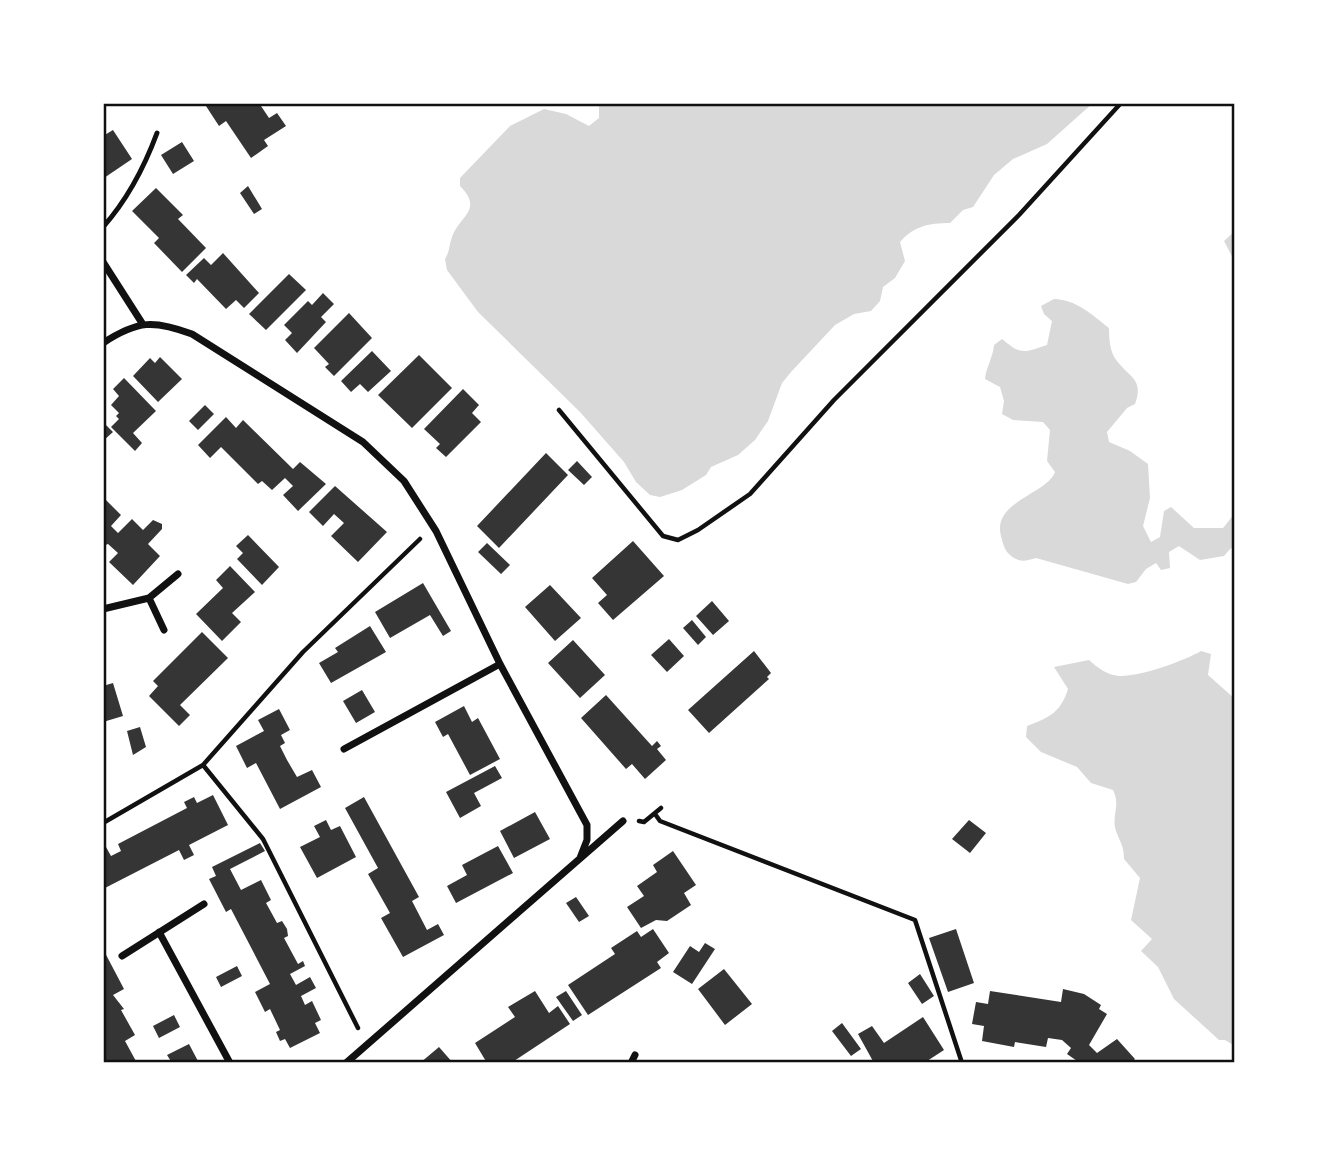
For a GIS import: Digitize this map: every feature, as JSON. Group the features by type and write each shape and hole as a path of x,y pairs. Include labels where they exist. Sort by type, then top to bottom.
{"street":[{"path":"103,261 142,323"},
{"path":"103,343 142,323 169,326 192,334 363,442 404,481 433,526 500,664 587,825 587,840 580,858"},
{"path":"103,608 149,598 177,574"},
{"path":"149,598 164,630"},
{"path":"344,749 500,664"},
{"path":"346,1063 622,821"},
{"path":"122,956 204,904"},
{"path":"159,932 230,1063"}],"lane":[{"path":"103,227 136,181 157,133"}],"path":[{"path":"559,410 663,536 678,540 698,530 750,494 834,400 1019,215 1121,103"},
{"path":"103,823 203,765 303,652 433,526"},
{"path":"203,765 263,839 358,1028 371,1042"},
{"path":"622,821 644,822 661,808"},
{"path":"655,814 660,821 915,920 962,1063"}],"shaded area":[{"path":"599,103 792,103 805,106 808,103 1093,103 1047,144 1013,159 994,175 973,207 963,210 950,223 922,226 905,237 900,242 905,261 895,278 883,287 880,301 871,311 854,314 835,325 791,372 782,383 768,421 755,440 738,455 711,467 706,475 682,490 660,497 650,495 636,482 624,462 580,412 478,312 447,270 445,259 455,230 470,207 467,194 460,186 460,178 510,126 544,109 566,114 589,126 599,118"},
{"path":"1235,231 1235,262 1224,241"},
{"path":"1054,299 1077,305 1109,328 1113,354 1137,384 1135,404 1127,408 1107,432 1109,442 1130,451 1148,464 1150,498 1143,526 1151,542 1160,537 1164,511 1171,507 1194,528 1223,528 1235,513 1235,552 1231,548 1224,556 1200,560 1179,546 1169,552 1170,568 1161,570 1156,563 1146,569 1136,582 1128,584 1036,558 1020,560 1013,558 1006,551 1000,524 1004,514 1021,499 1042,487 1055,472 1047,461 1050,430 1043,422 1013,420 1002,414 1004,401 1000,387 985,379 994,345 1002,339 1023,351 1047,345 1052,321 1044,314 1041,306"},
{"path":"1201,651 1211,654 1208,675 1235,699 1235,1046 1225,1040 1219,1040 1174,999 1158,967 1141,951 1152,939 1131,920 1140,878 1124,859 1123,847 1115,826 1116,801 1113,790 1091,783 1077,767 1041,752 1026,737 1027,726 1053,713 1065,697 1068,689 1054,667 1089,660 1111,674 1128,676 1161,668"}],"building":[{"path":"204,103 259,103 269,118 277,113 286,126 264,140 268,146 251,158 226,121 219,126"},
{"path":"113,130 132,159 104,178 103,136"},
{"path":"182,142 194,161 173,174 161,155"},
{"path":"248,186 262,209 254,214 240,193"},
{"path":"156,188 183,215 178,219 206,248 182,272 154,243 159,238 132,211"},
{"path":"223,253 259,293 244,308 236,300 226,309 197,279 194,283 186,275 204,258 211,265"},
{"path":"289,274 306,290 266,330 249,314"},
{"path":"323,293 334,304 321,317 326,322 297,353 285,340 292,333 284,325 308,301 312,305"},
{"path":"349,313 372,338 334,376 325,367 329,364 314,348"},
{"path":"372,351 391,371 368,392 360,384 351,392 341,381"},
{"path":"419,355 452,388 412,428 378,395"},
{"path":"160,357 182,379 158,402 133,376 150,358 155,363"},
{"path":"124,378 156,411 133,433 142,443 135,451 111,427 119,419 116,416 119,413 111,405 119,396 113,389"},
{"path":"463,389 479,405 472,413 481,422 446,457 436,448 440,444 424,429"},
{"path":"205,405 214,414 198,430 189,421"},
{"path":"226,417 236,428 243,420 293,469 300,462 326,484 298,511 283,495 293,486 285,478 272,490 262,481 258,484 221,447 210,458 198,445"},
{"path":"103,422 113,432 103,441"},
{"path":"546,453 568,475 499,548 477,526"},
{"path":"577,461 592,477 584,485 568,470"},
{"path":"335,486 387,532 358,562 331,536 344,523 334,514 323,526 309,512"},
{"path":"105,499 121,515 111,526 118,533 132,519 143,530 153,520 162,524 162,529 148,544 160,556 133,585 109,562 118,553 108,544 103,546"},
{"path":"248,535 279,567 262,585 237,559 243,553 236,546"},
{"path":"633,541 664,576 613,620 598,603 607,595 592,578"},
{"path":"487,543 510,565 501,574 478,552"},
{"path":"230,566 255,592 232,613 241,622 222,641 196,614 223,588 216,580"},
{"path":"423,583 451,631 443,636 430,615 390,638 375,612"},
{"path":"550,585 581,618 555,641 525,607"},
{"path":"712,601 729,621 713,635 696,616"},
{"path":"692,620 706,637 698,645 683,628"},
{"path":"370,626 386,652 331,683 319,663 338,652 335,648"},
{"path":"202,632 228,658 180,705 190,715 179,726 149,696 158,686 153,681"},
{"path":"669,639 684,656 667,672 651,655"},
{"path":"573,640 605,675 580,698 548,663"},
{"path":"754,651 771,673 767,677 769,679 709,733 688,710"},
{"path":"113,683 123,716 103,722 103,686"},
{"path":"362,690 375,712 356,723 343,701"},
{"path":"606,695 652,746 657,741 661,746 657,749 666,760 645,779 632,764 626,769 581,718"},
{"path":"464,706 472,722 478,718 500,759 470,775 448,734 443,737 435,722"},
{"path":"279,709 290,730 281,735 285,743 280,746 287,760 297,777 312,770 321,787 280,809 256,763 247,768 236,746 264,731 258,720"},
{"path":"140,727 146,747 133,755 127,731"},
{"path":"495,766 502,778 474,793 481,806 460,818 446,792"},
{"path":"213,795 228,825 189,845 194,855 184,860 179,850 103,889 103,849 106,847 111,856 121,851 118,844 187,808 184,802 194,797 197,803"},
{"path":"364,797 419,897 412,901 427,930 438,924 444,935 403,957 381,918 390,913 368,874 378,868 345,808"},
{"path":"535,812 550,839 514,858 500,831"},
{"path":"326,820 331,830 340,826 356,857 317,878 300,847 320,837 314,826"},
{"path":"969,820 986,833 970,853 952,839"},
{"path":"260,843 265,851 230,869 241,890 261,880 271,900 266,903 277,923 282,921 287,929 288,936 284,938 298,964 303,961 305,966 290,974 296,985 310,977 316,988 301,996 305,1005 312,1001 321,1020 315,1023 320,1033 290,1048 285,1039 280,1041 276,1032 280,1030 270,1009 265,1012 255,992 270,984 231,909 226,912 209,879 216,876 212,867"},
{"path":"498,846 513,873 456,903 447,886 467,875 462,865"},
{"path":"673,851 696,885 684,893 691,905 667,921 656,920 641,928 627,907 644,896 637,886 657,872 653,865"},
{"path":"576,897 589,916 579,922 566,903"},
{"path":"653,929 669,953 657,962 661,968 588,1015 568,985 615,954 611,948 637,931 641,937"},
{"path":"956,929 974,983 948,992 929,938"},
{"path":"705,943 715,949 692,984 673,972 690,946 699,952"},
{"path":"103,949 124,989 113,995 124,1009 121,1010 135,1035 125,1041 137,1063 103,1063"},
{"path":"237,966 242,976 221,987 216,977"},
{"path":"724,969 752,1004 725,1025 698,989"},
{"path":"920,974 934,996 922,1004 908,983"},
{"path":"1063,989 1084,994 1101,1005 1099,1009 1107,1014 1089,1045 1097,1053 1117,1039 1135,1059 1131,1063 1080,1063 1067,1054 1071,1048 1062,1040 1048,1038 1046,1047 1015,1042 1014,1047 982,1041 984,1026 972,1024 976,1002 988,1004 990,991 1061,1002"},
{"path":"535,991 549,1013 558,1006 570,1024 511,1063 487,1063 475,1043 515,1017 508,1007"},
{"path":"566,991 582,1015 573,1021 556,997"},
{"path":"174,1015 180,1027 159,1038 153,1026"},
{"path":"923,1017 944,1050 924,1063 874,1063 858,1034 872,1026 884,1043"},
{"path":"842,1023 861,1049 851,1056 832,1031"},
{"path":"189,1044 199,1063 172,1063 167,1055"},
{"path":"439,1047 453,1063 420,1063"}]}
